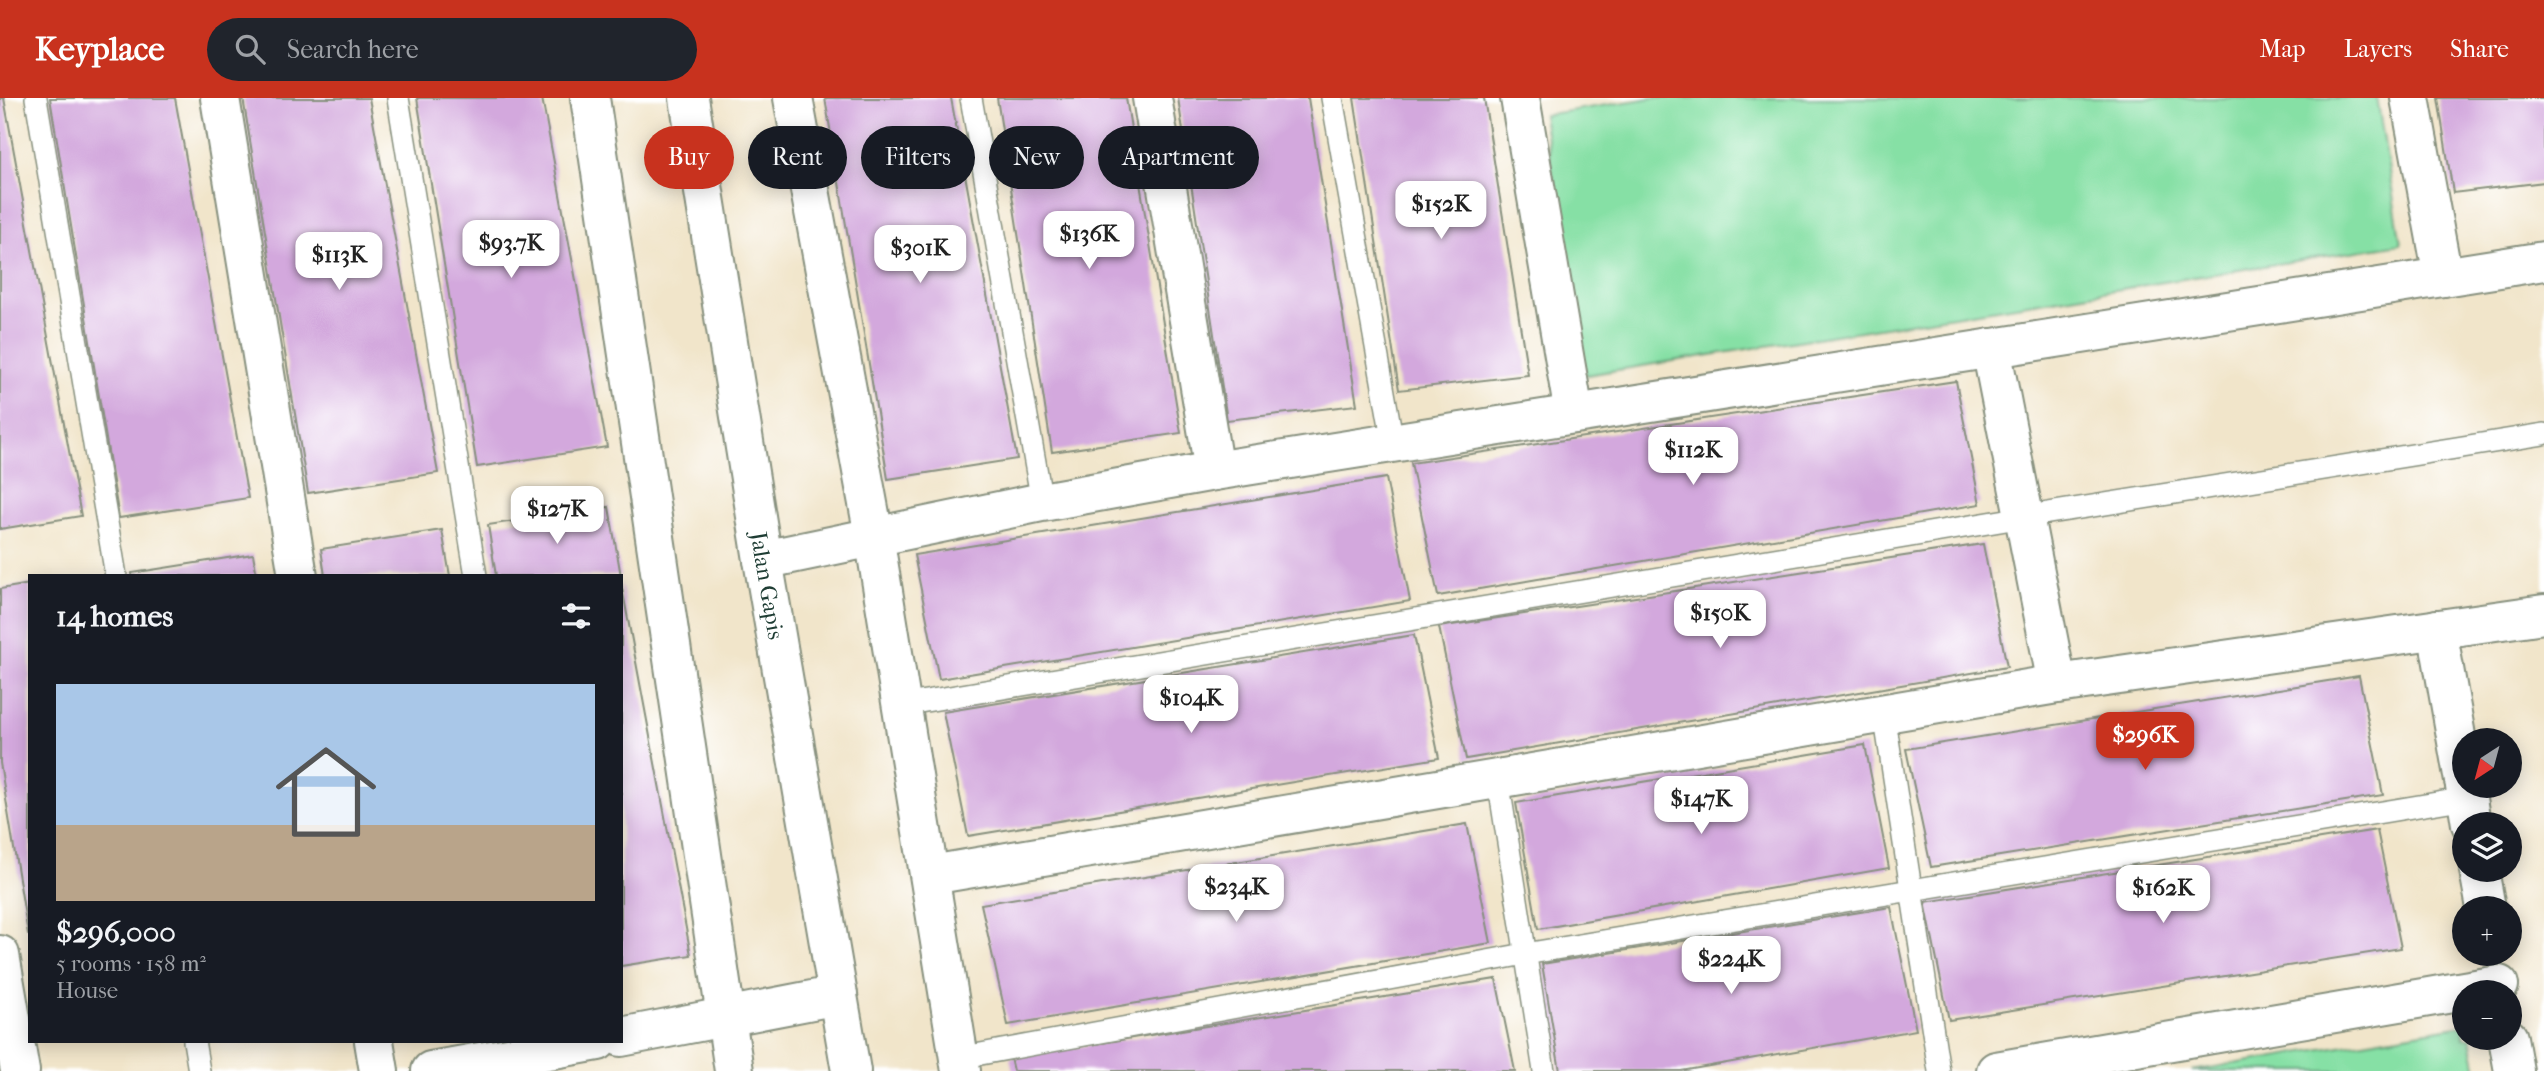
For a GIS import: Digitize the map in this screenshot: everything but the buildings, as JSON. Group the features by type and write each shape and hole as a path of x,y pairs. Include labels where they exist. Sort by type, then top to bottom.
{"street":[{"path":"220,98 298,574"},
{"path":"590,98 734,1071"},
{"name":"Jalan Gapis","path":"689,98 763,560 851,1071"},
{"path":"793,98 874,536 960,1065"},
{"path":"1152,98 1214,471"},
{"path":"1520,98 1574,414"},
{"path":"2410,98 2443,277"},
{"path":"763,560 1042,502 1214,471 2544,261"},
{"path":"1991,348 2057,684"},
{"path":"930,875 2057,684 2544,614"},
{"path":"2438,629 2455,728"},
{"path":"0,956 20,1071"},
{"path":"1996,1071 2137,1060 2498,977"},
{"path":"623,1037 838,995"},
{"path":"374,1043 379,1071"},
{"path":"431,1071 553,1045 576,1043"},
{"path":"2510,1050 2514,1071"}],"lane":[{"path":"36,98 116,574"},
{"path":"398,98 477,574"},
{"path":"971,98 1042,502"},
{"path":"1332,98 1393,443"},
{"path":"902,705 2024,517 2544,434"},
{"path":"1884,713 1939,1071"},
{"path":"1498,779 1544,1071"},
{"path":"960,1065 1525,954 2461,798"},
{"path":"194,1043 199,1071"}],"green space":[{"path":"1651,98 2377,98 2401,244 1586,375 1543,115"},
{"path":"2452,1027 2452,1050 2473,1050 2477,1071 2192,1071"}]}
